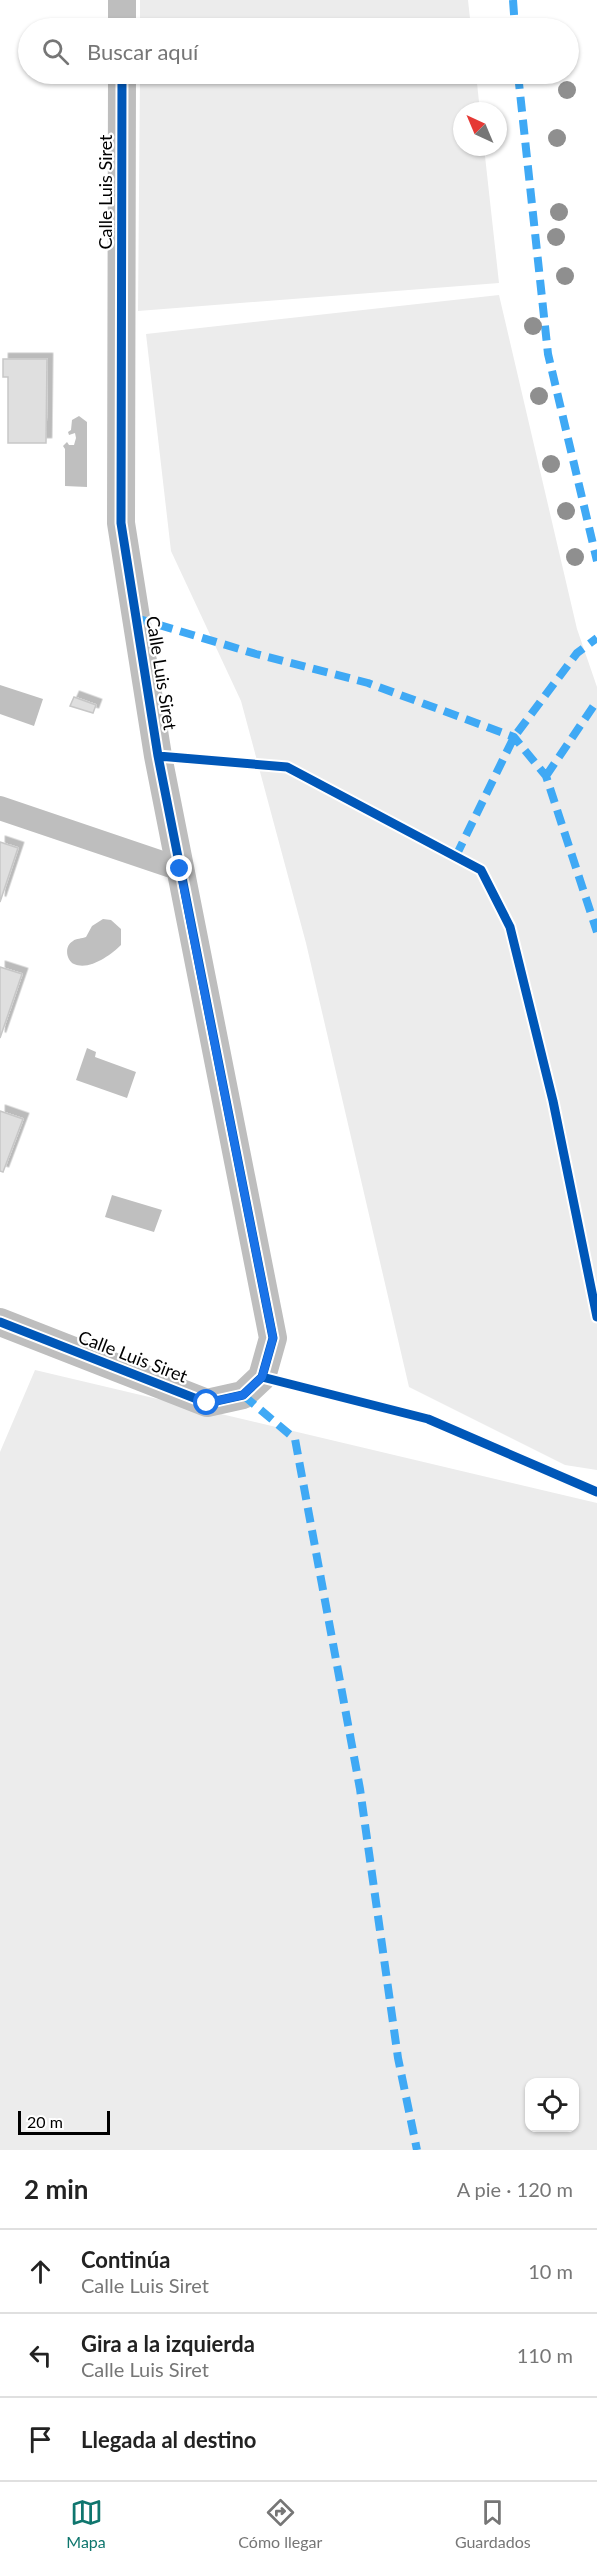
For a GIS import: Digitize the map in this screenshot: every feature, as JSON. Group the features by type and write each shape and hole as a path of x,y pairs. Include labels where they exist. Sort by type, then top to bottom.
{"street":[{"path":"122,0 122,18"},
{"name":"Calle Luis Siret","path":"0,1322 207,1403 243,1395 262,1377 273,1338 158,756 121,523 122,84"},
{"path":"0,808 180,869"}],"shaded area":[{"path":"140,0 468,0 470,18 140,18"},
{"path":"140,84 477,84 479,102 453,102 453,156 485,156 499,283 138,311"},
{"path":"499,295 577,629 597,687 597,1470 565,1465 409,1387 306,943 241,701 171,551 146,334"},
{"path":"79,416 87,422 87,487 65,486 65,449 63,446 67,442 69,445 74,445 75,433 69,435 68,432 71,430 72,420"},
{"path":"0,685 43,699 34,726 0,714"},
{"path":"103,919 111,920 121,929 121,945 93,964 80,966 71,962 67,949 70,943 86,937 92,926"},
{"path":"87,1048 96,1052 95,1057 136,1072 127,1098 76,1080"},
{"path":"112,1195 162,1210 154,1232 105,1217"},
{"path":"35,1370 597,1503 597,2150 0,2150 0,1452"}],"building":[{"path":"3,359 47,359 46,443 8,443 8,377 3,377"},
{"path":"74,697 96,705 93,713 70,706"},
{"path":"0,842 18,848 0,902"},
{"path":"0,967 22,974 0,1038"},
{"path":"0,1111 23,1119 3,1172 0,1171"}],"marked path":[{"path":"513,0 514,18"},
{"path":"519,84 548,354 597,561"},
{"path":"136,618 256,654 368,683 514,737 546,776 597,932"},
{"path":"456,856 514,737 577,653 597,638"},
{"path":"546,776 597,701"},
{"path":"243,1395 295,1439 360,1789 398,2058 417,2150"}],"cycle path":[{"path":"0,1322 207,1403 243,1395 262,1377 273,1338 158,756 121,523 122,84"},
{"path":"158,756 287,767 481,870 510,927 553,1101 597,1317"},
{"path":"262,1377 428,1419 597,1492"}],"route":[{"path":"180,869 273,1338 262,1377 243,1395 207,1403"}]}
